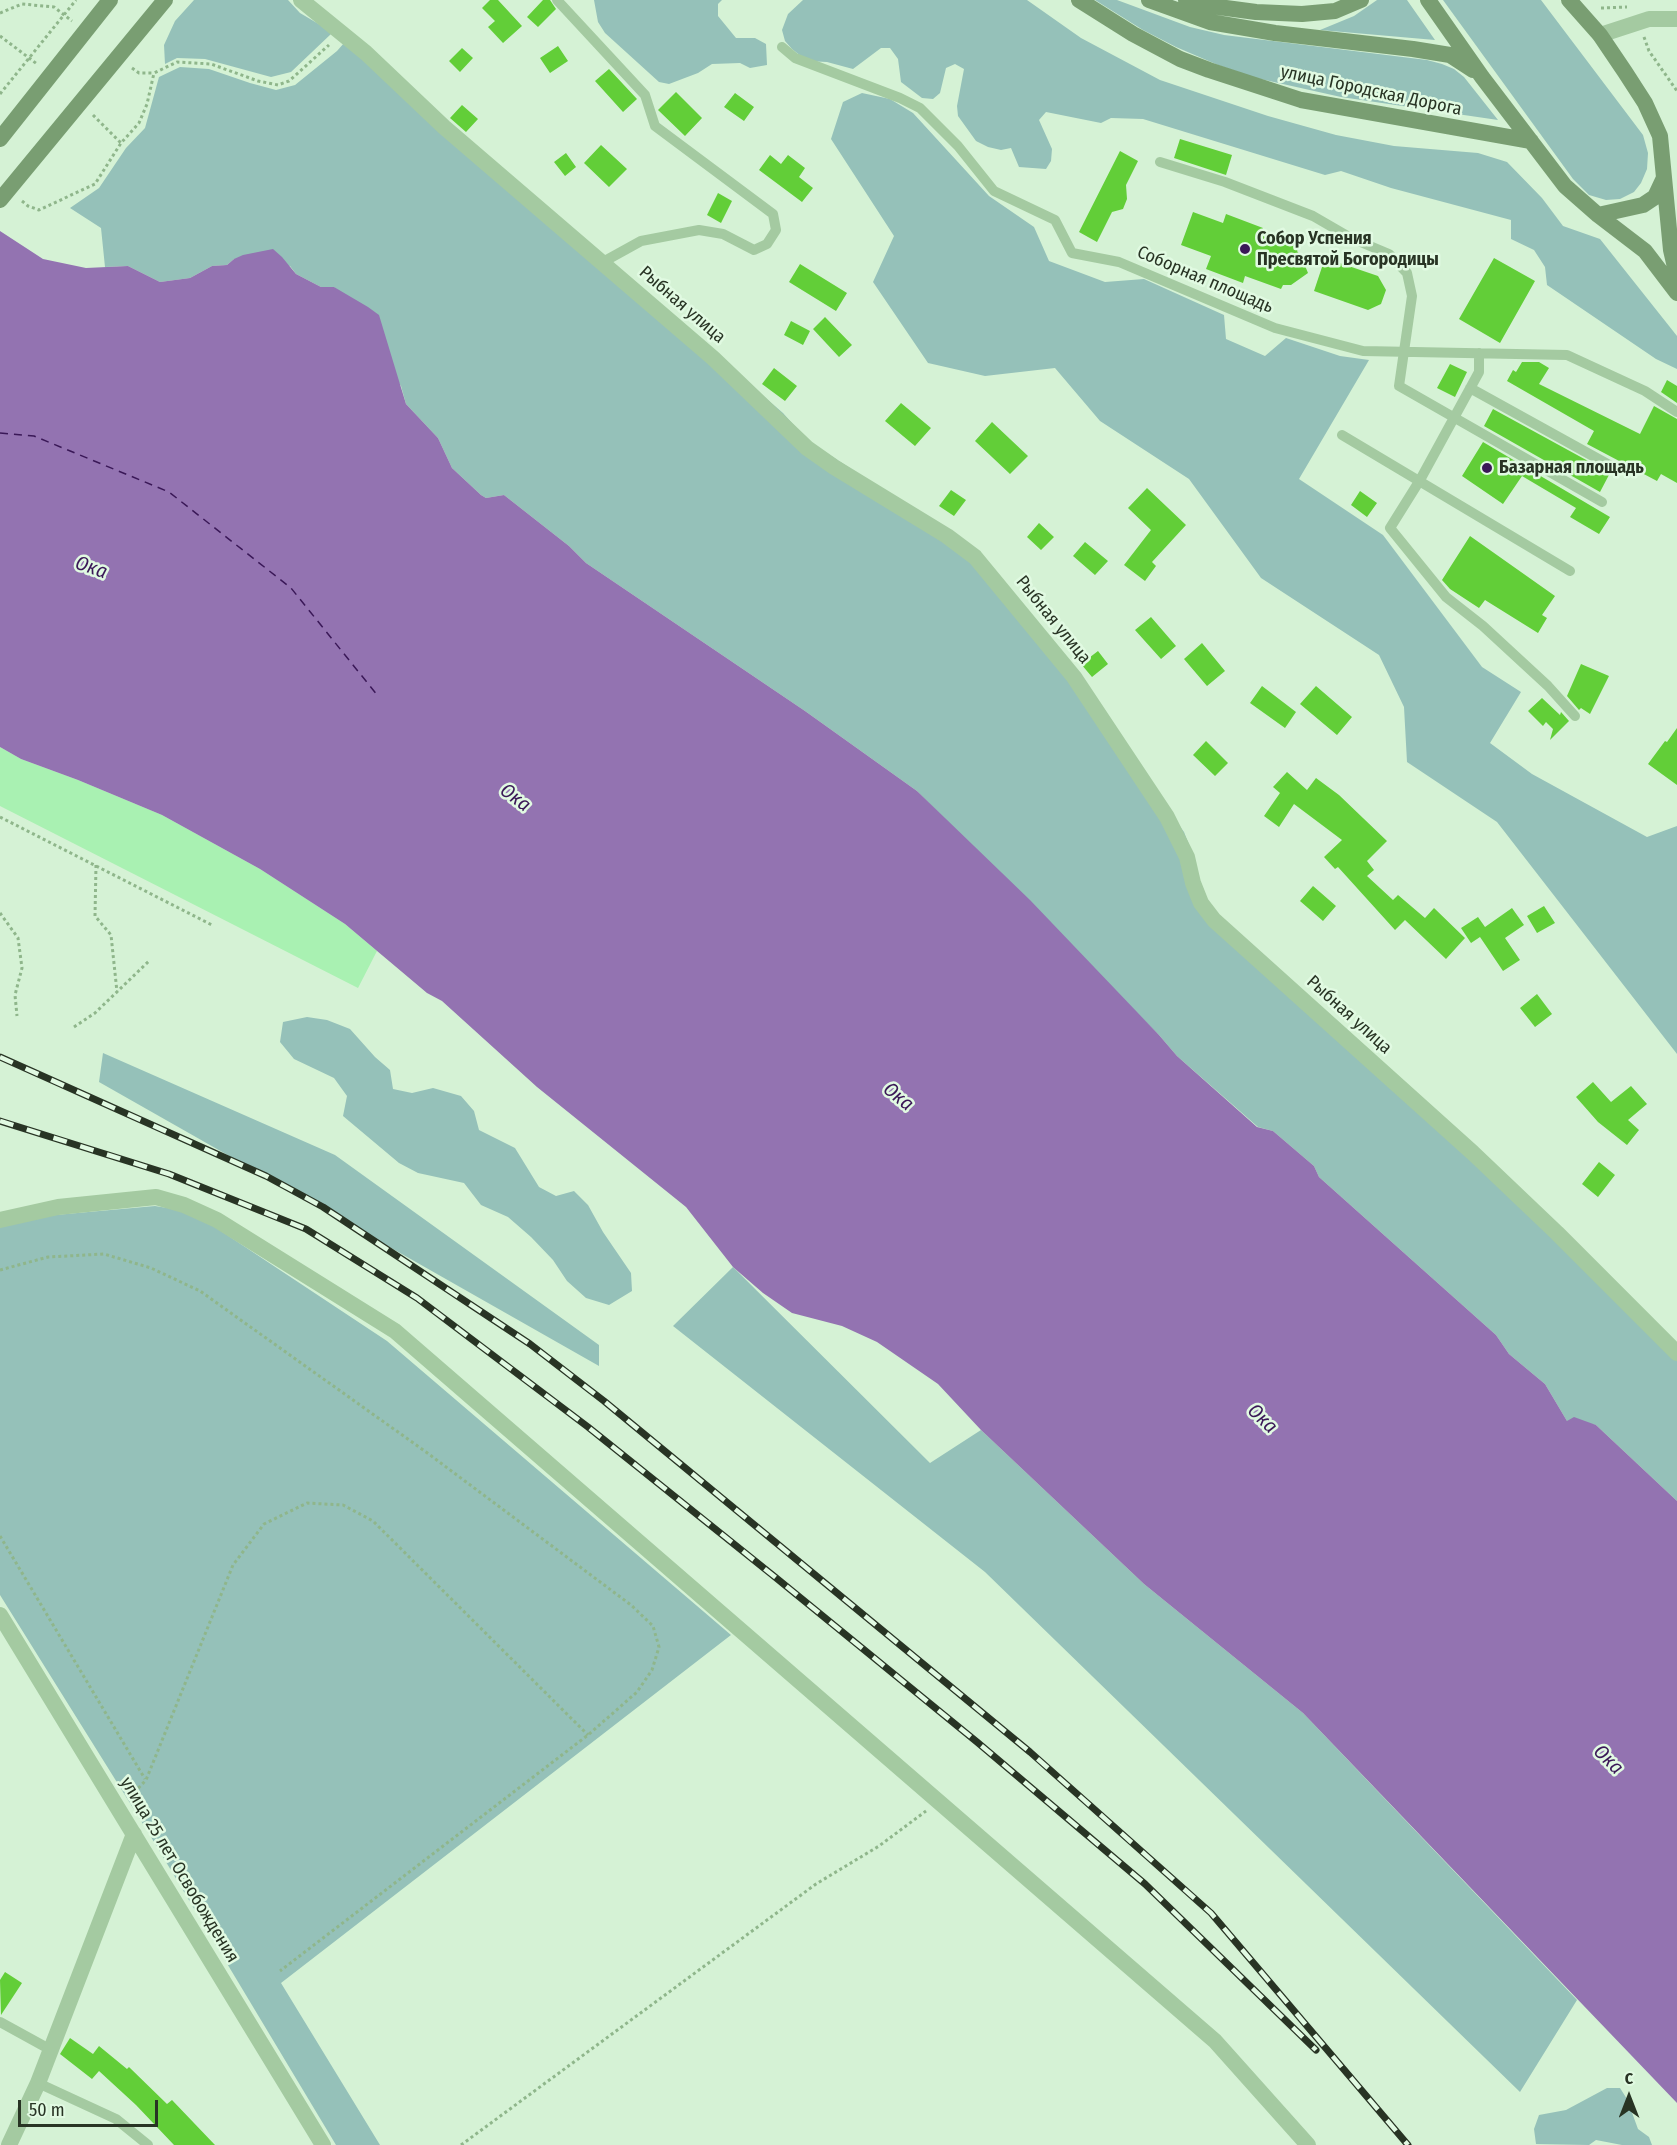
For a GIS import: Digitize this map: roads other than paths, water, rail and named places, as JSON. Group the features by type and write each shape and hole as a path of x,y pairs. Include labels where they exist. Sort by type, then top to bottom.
{"main road":[{"path":"0,139 110,0"},
{"path":"0,200 165,0"},
{"name":"улица Городская Дорога","path":"1080,0 1133,34 1180,59 1301,100 1531,141"},
{"name":"улица Городская Дорога","path":"1149,0 1210,22 1275,33 1402,47 1450,55 1482,76"},
{"path":"1186,0 1225,8 1302,14 1335,11 1361,0"},
{"name":"улица Городская Дорога","path":"1428,0 1565,186 1598,215 1646,251 1677,293"},
{"path":"1569,0 1600,35 1649,111 1660,136 1671,250 1677,276"},
{"path":"1598,215 1643,205 1655,196 1664,180"}],"street":[{"name":"Рыбная улица","path":"301,0 366,53 444,127 713,358 807,448 947,536 975,557 1074,677 1140,777 1178,837 1187,857 1193,883 1201,903 1214,920 1473,1153 1582,1257 1677,1353"},
{"path":"1600,35 1649,19 1677,19"},
{"path":"0,1221 58,1207 156,1197 184,1205 217,1220 395,1331 1215,2041 1308,2145"},
{"name":"улица 25 лет Освобождения","path":"0,1615 323,2145"},
{"path":"9,2145 38,2083 134,1834"}],"lane":[{"path":"557,0 645,95 655,126 773,214 776,230 767,244 754,250 723,234 699,230 641,241 603,262"},
{"name":"Соборная площадь","path":"782,48 795,58 900,98 920,108 958,146 994,191 1055,220 1072,253 1119,262 1275,328 1363,351 1567,355 1645,391 1677,412"},
{"path":"1160,162 1225,182 1313,216 1351,238 1389,254 1407,273 1413,296 1399,386 1602,502"},
{"path":"1479,353 1479,372 1420,480 1390,528 1446,597 1483,626 1548,686 1575,716"},
{"path":"1470,388 1611,466"},
{"path":"1342,435 1570,571"},
{"path":"0,2022 51,2050"},
{"path":"38,2083 116,2119 148,2145"}],"water":[{"name":"Ока","path":"0,231 43,259 86,268 128,266 160,282 190,278 212,266 227,265 243,255 273,249 296,274 321,287 334,287 379,315 406,404 438,438 452,468 481,495 486,498 504,495 569,546 586,563 805,711 917,791 1030,900 1177,1056 1257,1127 1273,1131 1314,1166 1319,1177 1496,1335 1509,1354 1545,1384 1567,1421 1574,1417 1596,1425 1677,1501 1677,2103 1303,1713 1144,1584 981,1430 938,1384 877,1342 842,1326 792,1313 763,1293 733,1267 686,1207 537,1087 442,1001 427,993 345,924 260,869 162,815 21,759 0,747"}],"railway":[{"path":"0,1057 266,1176 323,1207 530,1344 604,1401 1030,1752 1211,1913 1408,2145"},
{"path":"0,1121 169,1174 306,1229 417,1298 588,1427 977,1742 1145,1884 1316,2050"}],"place":[{"name":"Собор Успения Пресвятой Богородицы","path":"1245,249"},
{"name":"Базарная площадь","path":"1487,468"}]}
